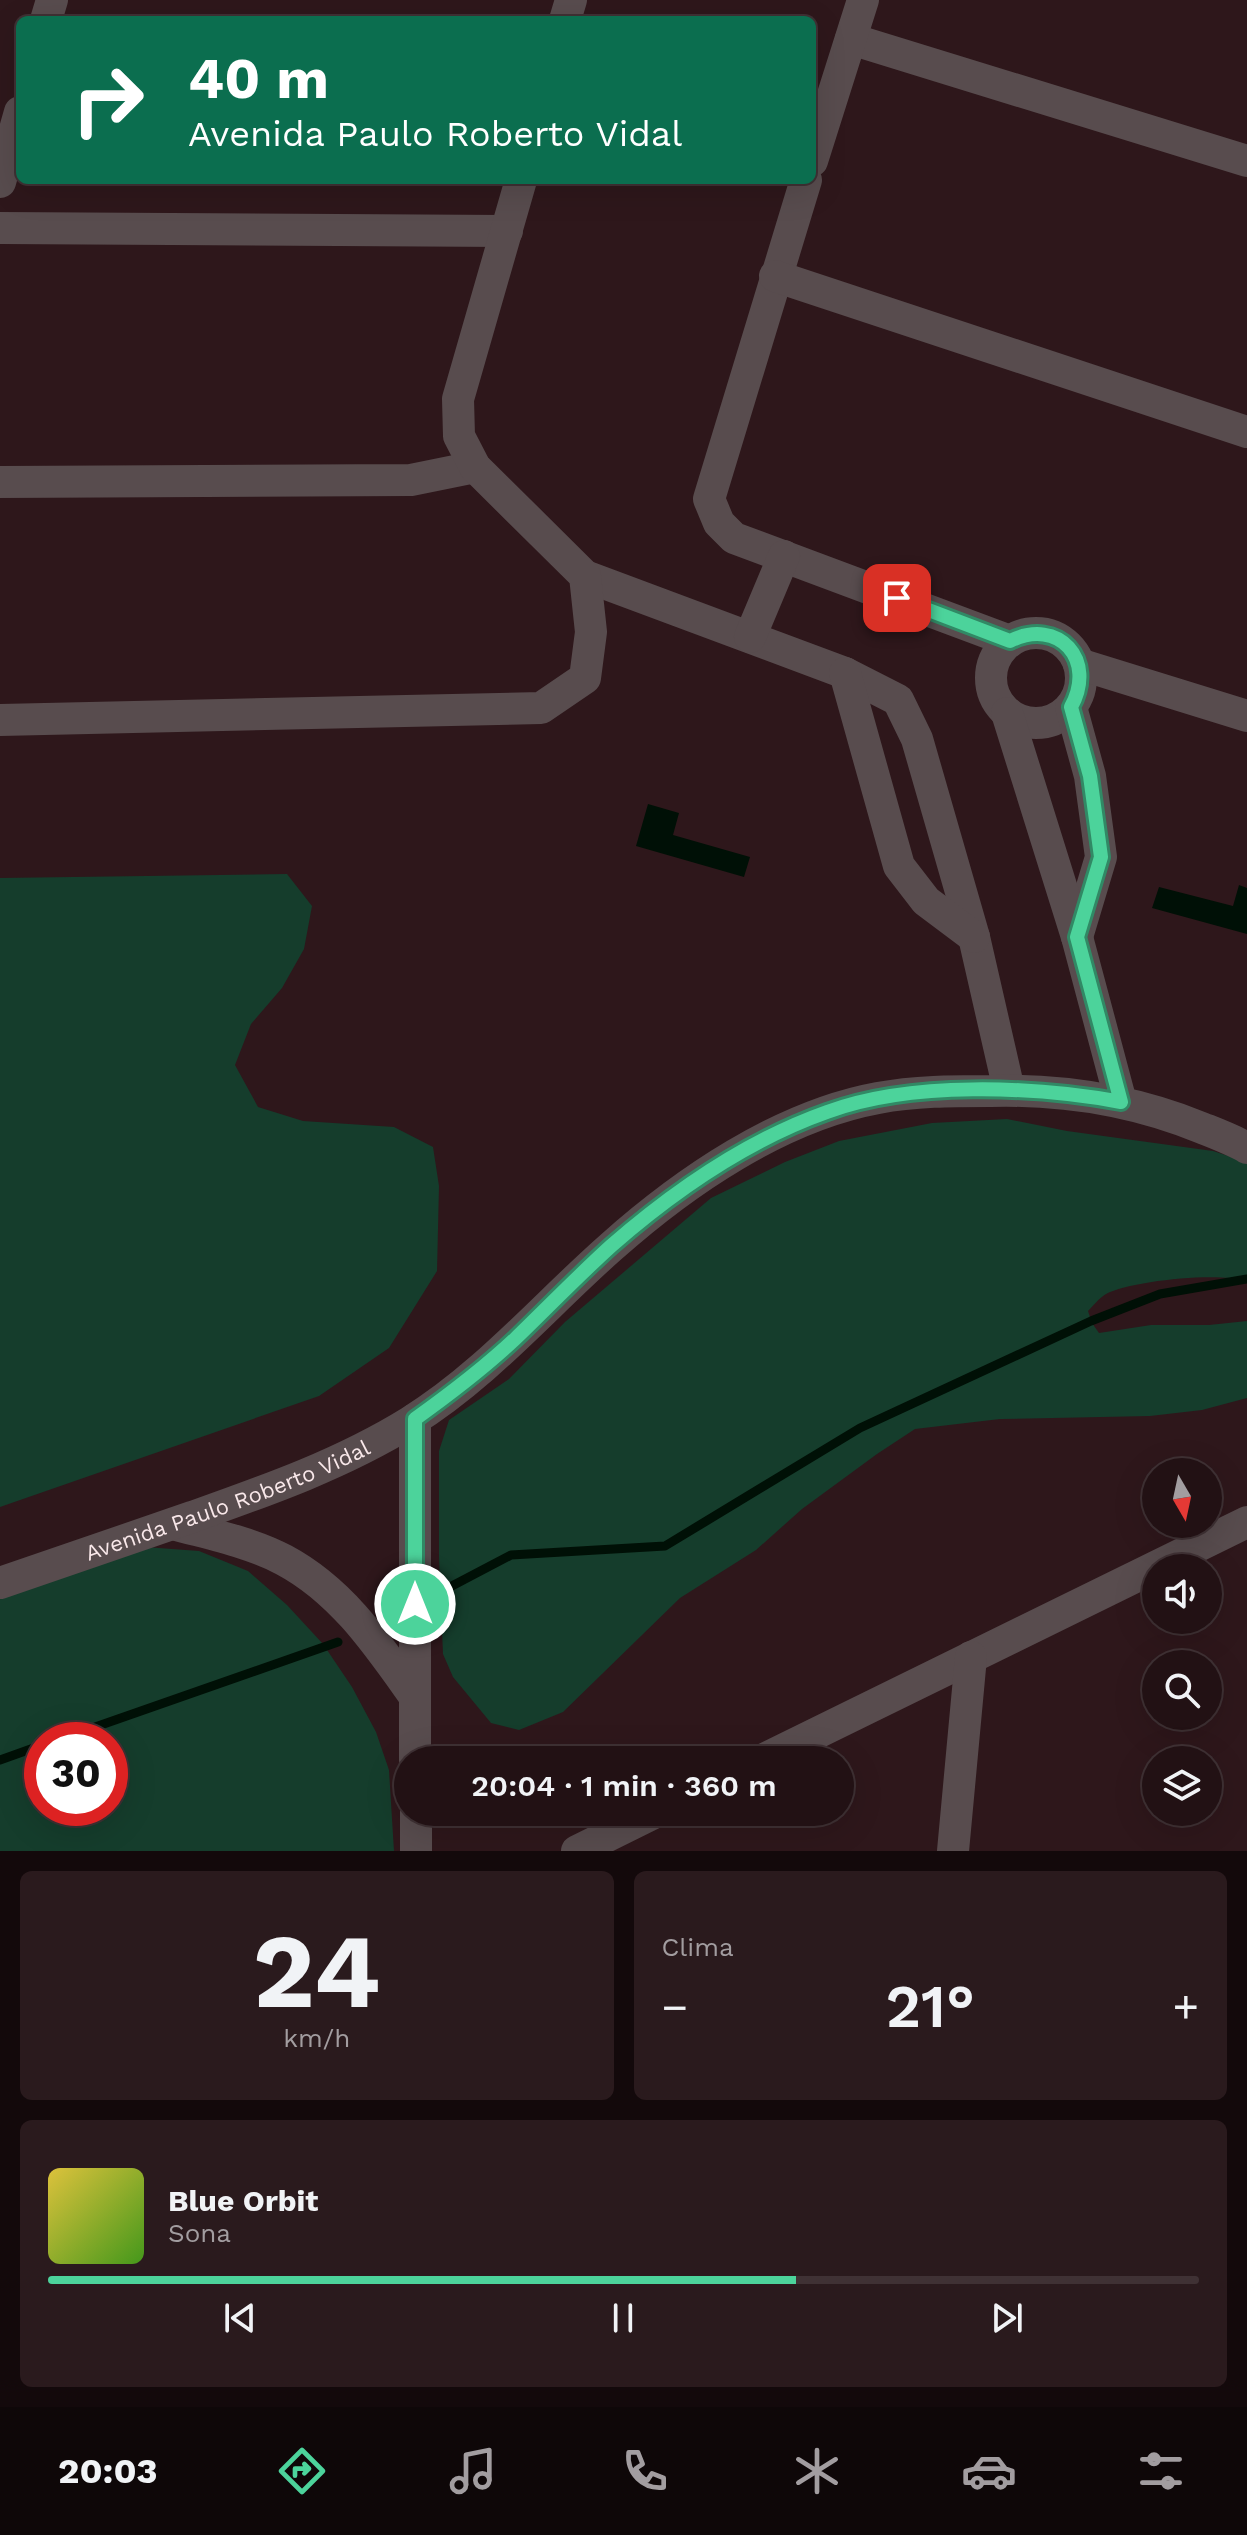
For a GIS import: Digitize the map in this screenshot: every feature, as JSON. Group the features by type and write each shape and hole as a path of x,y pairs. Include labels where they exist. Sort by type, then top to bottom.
{"street":[{"path":"816,148 863,0"},
{"path":"851,39 1247,161"},
{"path":"0,182 16,126"},
{"path":"520,184 458,399 459,436 475,467 585,576 845,673 898,700 917,739 974,937 1009,1090"},
{"path":"805,184 709,499 719,523 734,538 1010,641"},
{"path":"0,228 507,231"},
{"path":"775,276 1247,432"},
{"path":"0,482 411,480 475,467"},
{"path":"750,637 784,556"},
{"path":"0,720 541,708 585,678 591,632 585,576"},
{"path":"1007,713 1032,723 1046,722 1071,707 1081,679 1079,664 1072,651 1049,635 1023,635 1000,650 990,675 997,702 1007,713 1077,937 1121,1102"},
{"path":"1079,664 1247,716"},
{"path":"845,673 899,866 926,901 974,937"},
{"path":"1071,707 1090,776 1101,857 1077,937"},
{"name":"Avenida Paulo Roberto Vidal","path":"0,1583 314,1473 366,1449 455,1390 512,1342 611,1247 662,1205 722,1164 777,1132 829,1111 877,1098 923,1092 1009,1090 1073,1093 1121,1102 1183,1121 1247,1148"},
{"path":"415,1419 415,1746"},
{"path":"790,1746 1247,1522"},
{"path":"173,1524 240,1543 283,1560 315,1580 370,1633 415,1697"},
{"path":"953,1851 971,1657"},
{"path":"416,1826 416,1851"},
{"path":"577,1851 628,1826"}],"green space":[{"path":"287,874 312,906 304,949 282,988 251,1024 235,1065 258,1107 303,1121 394,1127 433,1147 439,1186 437,1271 389,1348 319,1396 0,1507 0,878"},
{"path":"1007,1119 1067,1131 1213,1151 1247,1162 1247,1282 1218,1277 1135,1285 1106,1294 1088,1311 1099,1333 1151,1325 1209,1325 1247,1321 1247,1398 1202,1410 1150,1416 1000,1419 915,1429 802,1509 756,1550 680,1598 563,1712 519,1730 491,1723 453,1677 443,1654 439,1451 449,1420 509,1379 565,1322 711,1198 785,1162 839,1141 932,1123"},
{"path":"145,1547 199,1551 248,1571 287,1605 323,1644 352,1687 376,1732 389,1770 394,1851 0,1851 0,1599"}],"shaded area":[{"path":"648,804 679,813 673,835 750,857 744,877 636,846"},
{"path":"1239,885 1247,888 1247,934 1152,908 1159,887 1233,906"}],"waterway":[{"path":"429,1598 511,1555 665,1546 860,1428 1091,1321 1160,1294 1247,1279"},
{"path":"109,1722 338,1642"},
{"path":"0,1760 24,1751"}],"route":[{"path":"415,1604 415,1419 512,1342 611,1247 662,1205 722,1164 777,1132 829,1111 877,1098 923,1092 1009,1090 1073,1093 1121,1102 1077,937 1101,857 1090,776 1071,707 1081,679 1079,664 1072,651 1049,635 1036,633 1010,641 897,598"}]}
